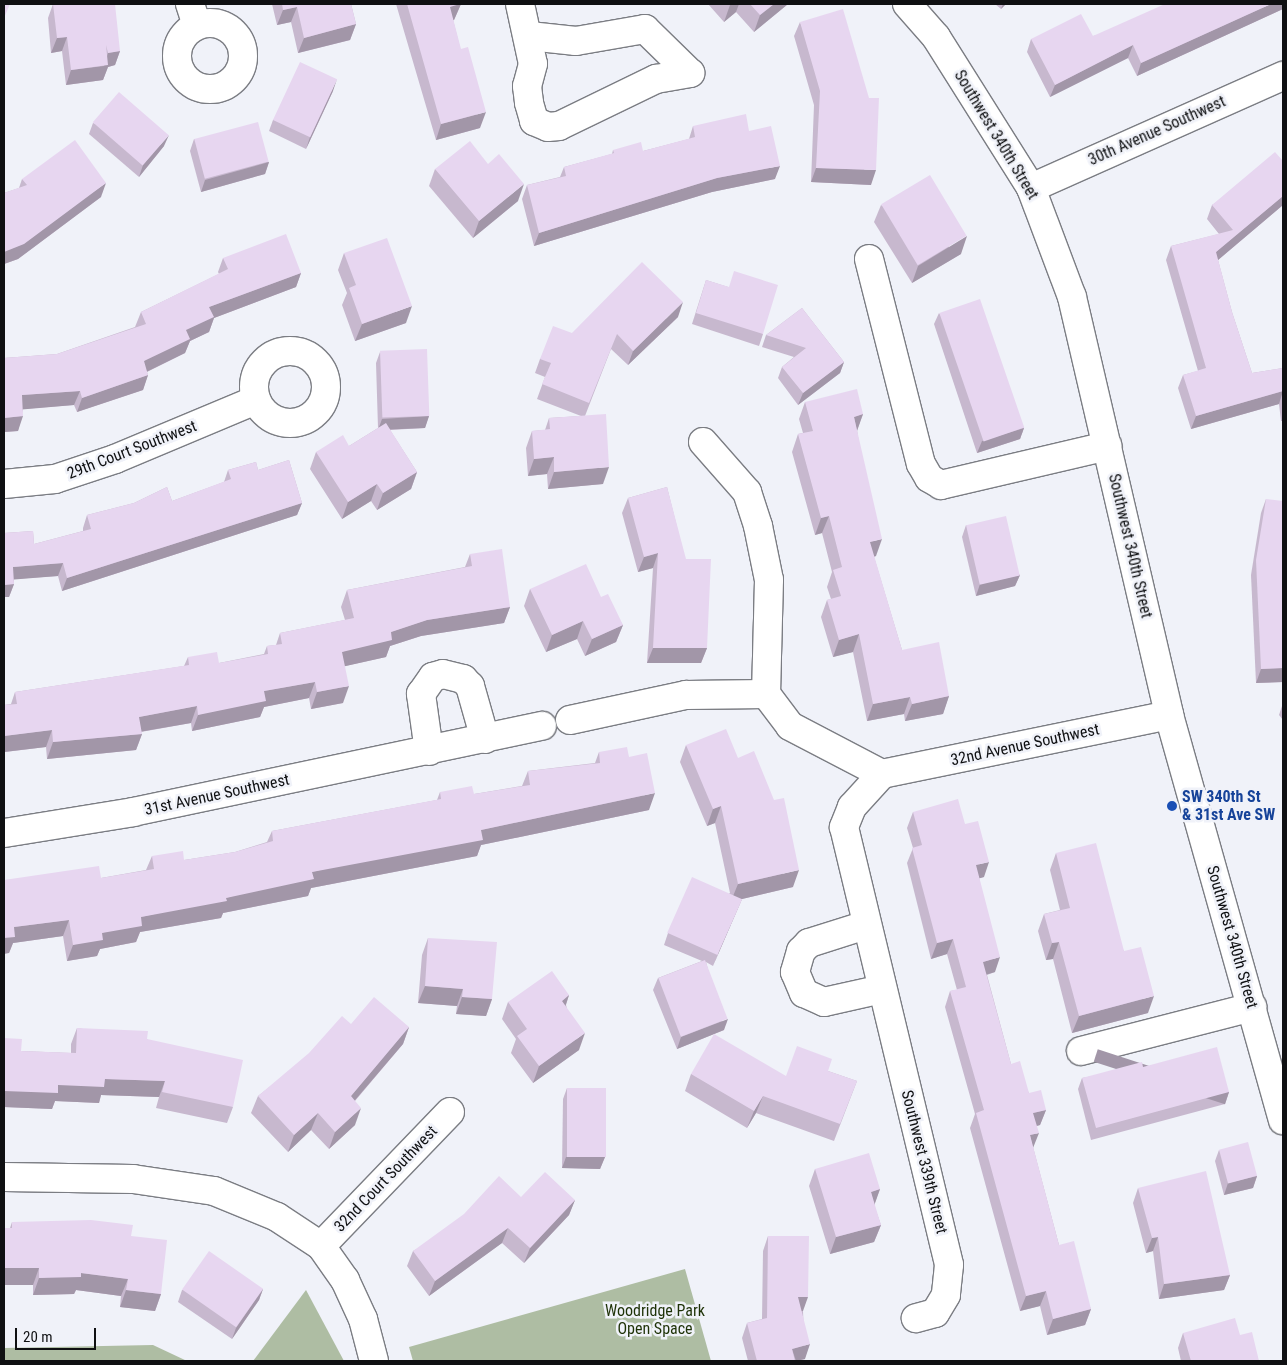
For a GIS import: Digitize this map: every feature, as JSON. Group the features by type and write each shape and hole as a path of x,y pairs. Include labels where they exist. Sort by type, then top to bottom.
{"street":[{"path":"520,4 529,36 533,64 527,86 529,103 534,121 548,128 559,126 656,80 690,73 645,29 576,41 529,36"},
{"name":"Southwest 340th Street","path":"907,4 936,37 1030,188 1072,297 1169,715 1283,1120"},
{"name":"30th Avenue Southwest","path":"1030,188 1283,76"},
{"path":"869,259 921,464 929,478 941,485 1107,446"},
{"name":"29th Court Southwest","path":"4,484 55,479 115,459 256,400"},
{"path":"703,442 746,492 758,526 769,580 766,694 790,726 828,750 882,774"},
{"path":"429,751 421,694 433,677 443,674 458,676 470,686 485,739"},
{"path":"570,720 686,696 766,694"},
{"name":"32nd Avenue Southwest","path":"882,774 1169,715"},
{"name":"31st Avenue Southwest","path":"4,834 134,812 542,726"},
{"name":"Southwest 339th Street","path":"882,774 852,807 844,827 866,925 949,1264 946,1295 936,1313 916,1318"},
{"path":"866,925 809,943 801,951 795,972 804,992 824,1002 882,989"},
{"path":"1081,1051 1252,1007"},
{"name":"32nd Court Southwest","path":"321,1246 450,1112"},
{"path":"4,1177 133,1179 214,1191 277,1218 321,1246 349,1288 374,1361"}],"green space":[{"name":"Woodridge Park Open Space","path":"685,1269 711,1361 413,1361 409,1347"},
{"path":"306,1290 344,1361 253,1361"},
{"path":"153,1345 187,1361 4,1361 4,1348"}],"building":[{"path":"4,4 10,4 4,18"},
{"path":"53,4 115,4 120,51 108,53 106,45 108,65 71,70 67,37 57,38"},
{"path":"282,4 351,4 356,24 304,38 297,7 283,10"},
{"path":"407,4 460,4 450,7 461,49 468,47 486,112 441,124"},
{"path":"750,4 774,4 760,15"},
{"path":"1165,4 1271,4 1141,63 1133,45 1055,85 1031,39 1081,14 1093,36"},
{"path":"843,9 869,98 879,98 876,170 816,168 820,91 800,22"},
{"path":"300,62 337,79 310,137 273,120"},
{"path":"119,92 169,135 143,165 93,122"},
{"path":"746,114 749,131 771,126 780,166 717,178 539,233 527,185 566,176 564,167 614,153 613,150 641,142 643,151 695,137 693,126"},
{"path":"258,122 269,162 205,179 194,139"},
{"path":"75,140 106,183 24,244 4,252 4,193 27,185 22,179"},
{"path":"470,141 488,164 499,154 524,184 479,221 435,169"},
{"path":"1275,152 1283,161 1283,196 1216,252 1232,312 1252,373 1283,368 1283,391 1196,416 1183,375 1206,368 1171,246 1233,230 1212,205"},
{"path":"930,175 967,236 918,265 881,204"},
{"path":"286,234 301,273 209,307 214,317 186,330 190,339 144,361 148,375 82,398 80,391 22,395 23,416 4,418 4,358 57,354 146,324 141,312 228,269 223,258"},
{"path":"387,238 412,306 362,324 349,288 356,285 344,253"},
{"path":"642,262 683,302 633,351 617,334 589,403 542,384 551,363 540,359 553,326 572,333"},
{"path":"734,271 778,285 763,334 696,313 706,280 729,287"},
{"path":"980,299 1024,428 984,442 939,313"},
{"path":"802,308 844,362 803,393 782,367 806,348 766,335"},
{"path":"427,349 429,416 382,418 380,351"},
{"path":"857,389 863,414 854,417 882,539 870,542 902,650 939,642 949,696 912,704 910,697 873,704 859,634 839,640 827,600 841,596 833,570 842,567 829,516 821,518 798,434 813,431 805,402"},
{"path":"606,414 609,467 554,472 554,457 534,459 532,431 550,429 549,418"},
{"path":"386,423 417,472 383,493 377,484 348,502 316,452 343,435 349,446"},
{"path":"289,460 302,503 67,578 63,563 13,567 14,584 4,585 4,533 33,531 34,544 91,529 87,515 134,503 167,487 172,501 231,479 228,470 256,462 258,470"},
{"path":"667,487 686,559 711,559 707,648 653,648 658,553 644,557 628,498"},
{"path":"1266,499 1283,501 1283,668 1261,669 1256,560"},
{"path":"1006,516 1020,575 980,585 966,525"},
{"path":"502,549 510,607 427,620 391,632 392,640 342,652 349,686 317,692 315,682 264,691 266,701 198,715 197,706 139,717 142,734 53,742 52,730 4,736 4,705 17,704 15,692 189,665 188,657 217,652 219,663 268,654 267,646 282,644 280,633 354,618 347,590 472,566 470,554"},
{"path":"586,564 601,597 608,594 623,625 592,639 583,621 552,635 530,589"},
{"path":"726,729 738,758 754,751 774,800 784,798 799,870 738,884 721,806 713,809 686,745"},
{"path":"627,747 629,757 647,753 655,793 481,830 483,840 312,872 314,879 226,898 227,901 141,917 142,926 102,933 103,940 73,945 69,920 14,927 15,937 4,938 4,880 99,866 101,878 154,869 152,856 183,851 184,860 235,852 273,841 272,831 441,799 440,792 472,786 474,794 530,785 528,771 600,763 599,752"},
{"path":"958,799 965,824 978,821 989,862 976,865 1000,957 983,962 1011,1064 1020,1061 1029,1093 1041,1090 1046,1110 1033,1113 1039,1133 1030,1135 1059,1245 1074,1241 1091,1309 1053,1319 1046,1291 1026,1296 976,1113 984,1110 950,991 966,987 953,939 937,943 912,848 922,845 913,812"},
{"path":"1096,843 1124,951 1141,947 1154,996 1079,1016 1059,942 1052,943 1044,914 1070,908 1056,853"},
{"path":"692,877 742,899 717,955 667,933"},
{"path":"428,938 497,942 492,999 462,997 463,989 425,986"},
{"path":"705,960 728,1019 681,1037 658,978"},
{"path":"552,971 569,995 562,1001 585,1033 539,1066 517,1036 527,1029 508,1002"},
{"path":"374,997 409,1027 351,1096 361,1108 335,1132 318,1113 294,1135 258,1096 309,1053 342,1016 351,1024"},
{"path":"77,1028 148,1031 147,1039 243,1060 233,1107 162,1092 165,1081 105,1079 104,1087 58,1085 58,1093 4,1091 4,1038 22,1039 21,1051 76,1053"},
{"path":"714,1034 786,1076 797,1046 832,1059 828,1071 857,1081 840,1124 763,1096 754,1111 691,1074"},
{"path":"1217,1047 1229,1092 1096,1128 1082,1078 1142,1062 1143,1067"},
{"path":"567,1088 606,1088 606,1157 567,1157"},
{"path":"1248,1142 1257,1176 1228,1184 1219,1150"},
{"path":"869,1153 880,1189 871,1192 881,1225 836,1237 815,1169"},
{"path":"1206,1171 1230,1275 1164,1284 1158,1237 1152,1238 1138,1188"},
{"path":"545,1172 575,1200 530,1248 508,1228 435,1281 413,1251 464,1214 499,1176 521,1197"},
{"path":"91,1220 133,1225 131,1236 167,1240 161,1294 126,1290 128,1279 81,1273 81,1277 39,1278 39,1268 4,1268 4,1228 12,1228 12,1222"},
{"path":"768,1236 809,1236 808,1297 798,1297 810,1344 792,1349 795,1361 757,1361 747,1323 767,1318"},
{"path":"209,1251 263,1289 236,1327 182,1290"},
{"path":"1235,1318 1240,1335 1252,1332 1259,1361 1191,1361 1183,1333"}],"place":[{"name":"SW 340th St & 31st Ave SW","path":"1172,806"}]}
